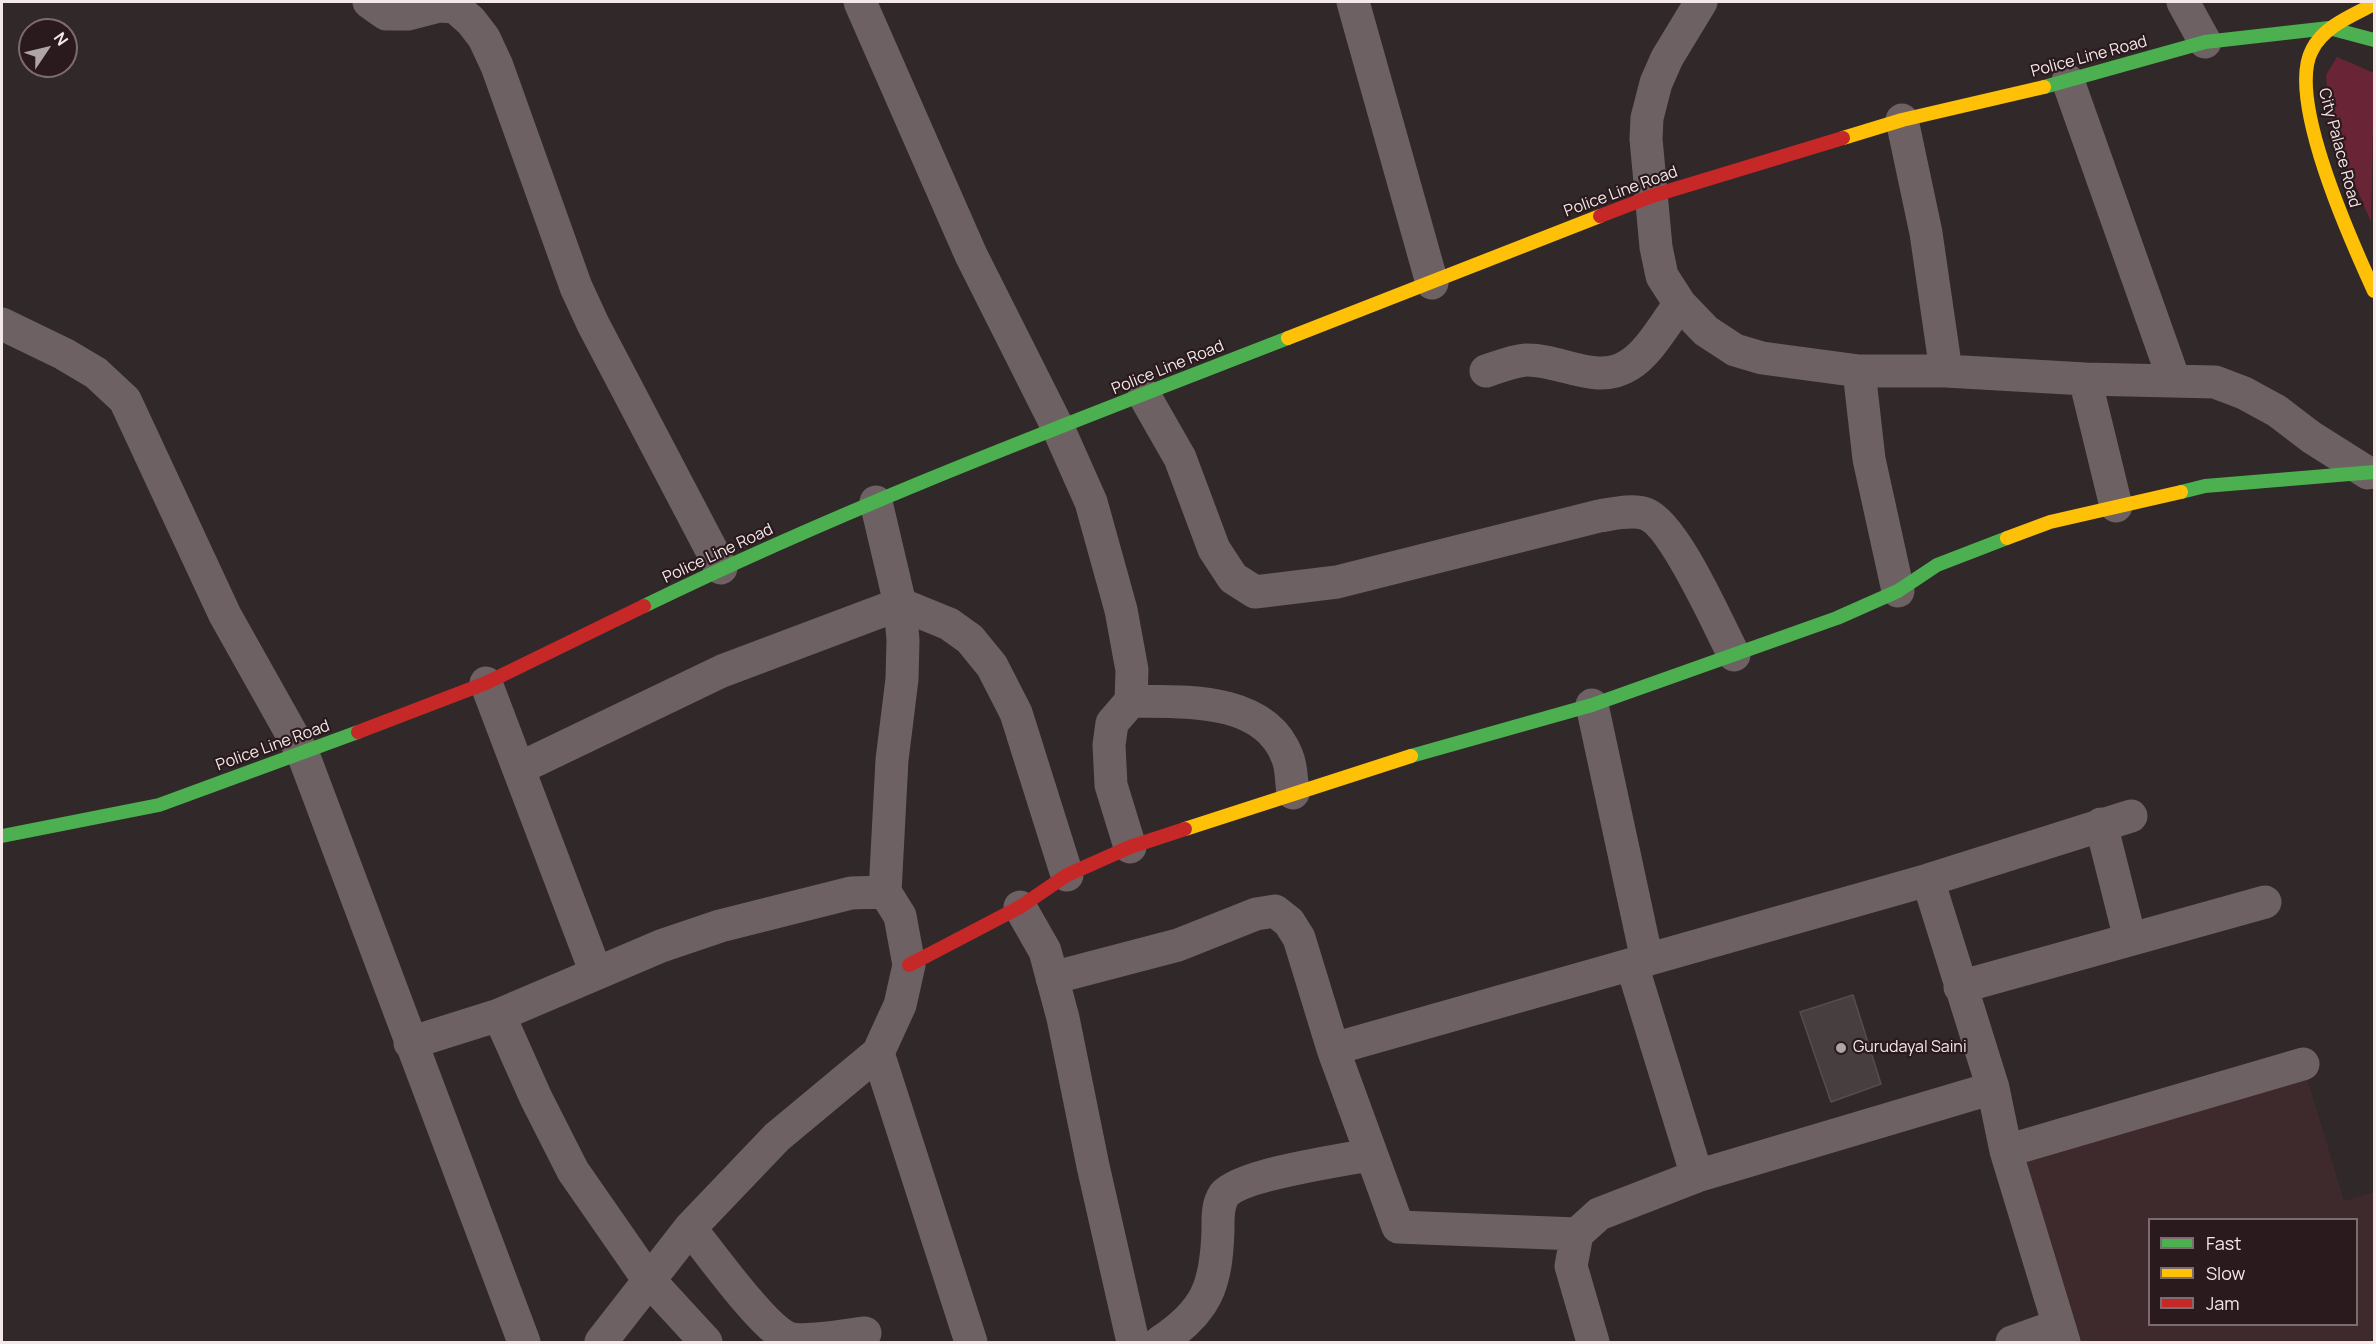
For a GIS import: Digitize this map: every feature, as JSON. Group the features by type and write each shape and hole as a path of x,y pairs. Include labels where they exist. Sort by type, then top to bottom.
{"street":[{"path":"369,2 386,14 408,14 439,6 455,7 484,38 576,287 593,324 721,568"},
{"path":"860,2 971,255 1059,430 1091,502 1121,610 1132,670 1131,701 1112,723 1109,745 1111,785 1130,847"},
{"path":"1353,2 1432,283"},
{"path":"1701,2 1667,58 1656,83 1647,117 1646,139 1656,247 1662,276 1680,304 1706,331 1734,350 1762,358 1859,371 1946,371 2085,379 2215,382 2244,393 2277,411 2311,437 2371,473"},
{"path":"2183,2 2205,42"},
{"name":"City Palace Road","path":"2374,4 2330,28 2308,56 2304,79 2339,214 2374,291"},
{"name":"Police Line Road","path":"2,836 159,805 303,754 486,683 721,568 876,502 1652,196 1902,120 2068,81 2205,42 2330,28 2374,40"},
{"path":"2068,81 2174,380"},
{"path":"1902,120 1926,232 1946,371"},
{"path":"1486,371 1525,360 1557,363 1588,373 1612,373 1631,364 1680,304"},
{"path":"2,324 64,354 96,373 125,400 154,459 186,537 225,615 303,754 524,1342"},
{"path":"1859,371 1869,459 1898,591"},
{"path":"2085,379 2116,506"},
{"path":"1144,395 1180,458 1214,549 1233,578 1255,592 1337,582 1599,516 1622,512 1646,514 1666,531 1681,553 1734,655"},
{"path":"909,965 1020,907 1067,876 1130,847 1366,768 1592,705 1734,655 1837,618 1898,591 1936,565 2050,522 2205,486 2371,473"},
{"path":"601,1342 690,1228 777,1137 878,1053 900,1005 909,965 900,916 885,892 892,760 902,679 900,604 876,502"},
{"path":"520,768 722,671 900,604 949,624 970,639 993,666 1016,713 1067,876"},
{"path":"486,683 596,974"},
{"path":"1131,701 1197,702 1219,706 1262,722 1276,736 1288,757 1293,793"},
{"path":"1592,705 1640,963 1697,1176"},
{"path":"1333,1049 1928,880 2116,820 2130,939"},
{"path":"1928,880 1992,1088 2006,1151 2061,1334 2012,1342"},
{"path":"410,1043 499,1015 661,946 720,926 851,893 885,892"},
{"path":"1960,987 2265,902"},
{"path":"1020,907 1045,951 1063,1018 1093,1166 1133,1342"},
{"path":"1052,978 1178,945 1256,914 1275,911 1289,922 1299,938 1369,1155 1398,1227 1577,1234"},
{"path":"499,1015 536,1098 573,1171 648,1279 706,1342"},
{"path":"878,1053 971,1342"},
{"path":"2006,1151 2303,1064"},
{"path":"1593,1342 1571,1266 1577,1234 1599,1214 1697,1176 1992,1088"},
{"path":"1160,1342 1187,1320 1205,1298 1216,1269 1218,1212 1224,1195 1239,1185 1270,1175 1369,1155"},
{"path":"690,1228 767,1320 787,1337 815,1339 864,1333"}],"shaded area":[{"path":"2337,57 2374,73 2371,222 2331,128 2326,75"},
{"path":"2303,1064 2344,1201 2374,1192 2374,1342 2062,1342 2006,1151"}],"building":[{"name":"Gurudayal Saini","path":"1853,995 1881,1084 1831,1102 1800,1012"}],"traffic: fast":[{"path":"2044,87 2205,42 2329,28 2374,40"},
{"path":"644,606 802,533 963,465 1288,338"},
{"path":"2181,492 2205,486 2374,472"},
{"path":"1411,756 1592,705 1837,618 1898,591 1937,565 2007,538"},
{"path":"2,836 159,805 358,732"}],"traffic: slow":[{"path":"2374,4 2339,22 2324,34 2312,50 2306,72 2314,135 2351,240 2374,291"},
{"path":"1843,138 1902,120 2044,87"},
{"path":"1288,338 1600,216"},
{"path":"2007,538 2050,522 2181,492"},
{"path":"1185,829 1411,756"}],"traffic: jam":[{"path":"1600,216 1652,196 1843,138"},
{"path":"358,732 486,683 644,606"},
{"path":"909,965 1020,907 1067,875 1130,847 1185,829"}],"place":[{"name":"Gurudayal Saini","path":"1841,1048"}]}
